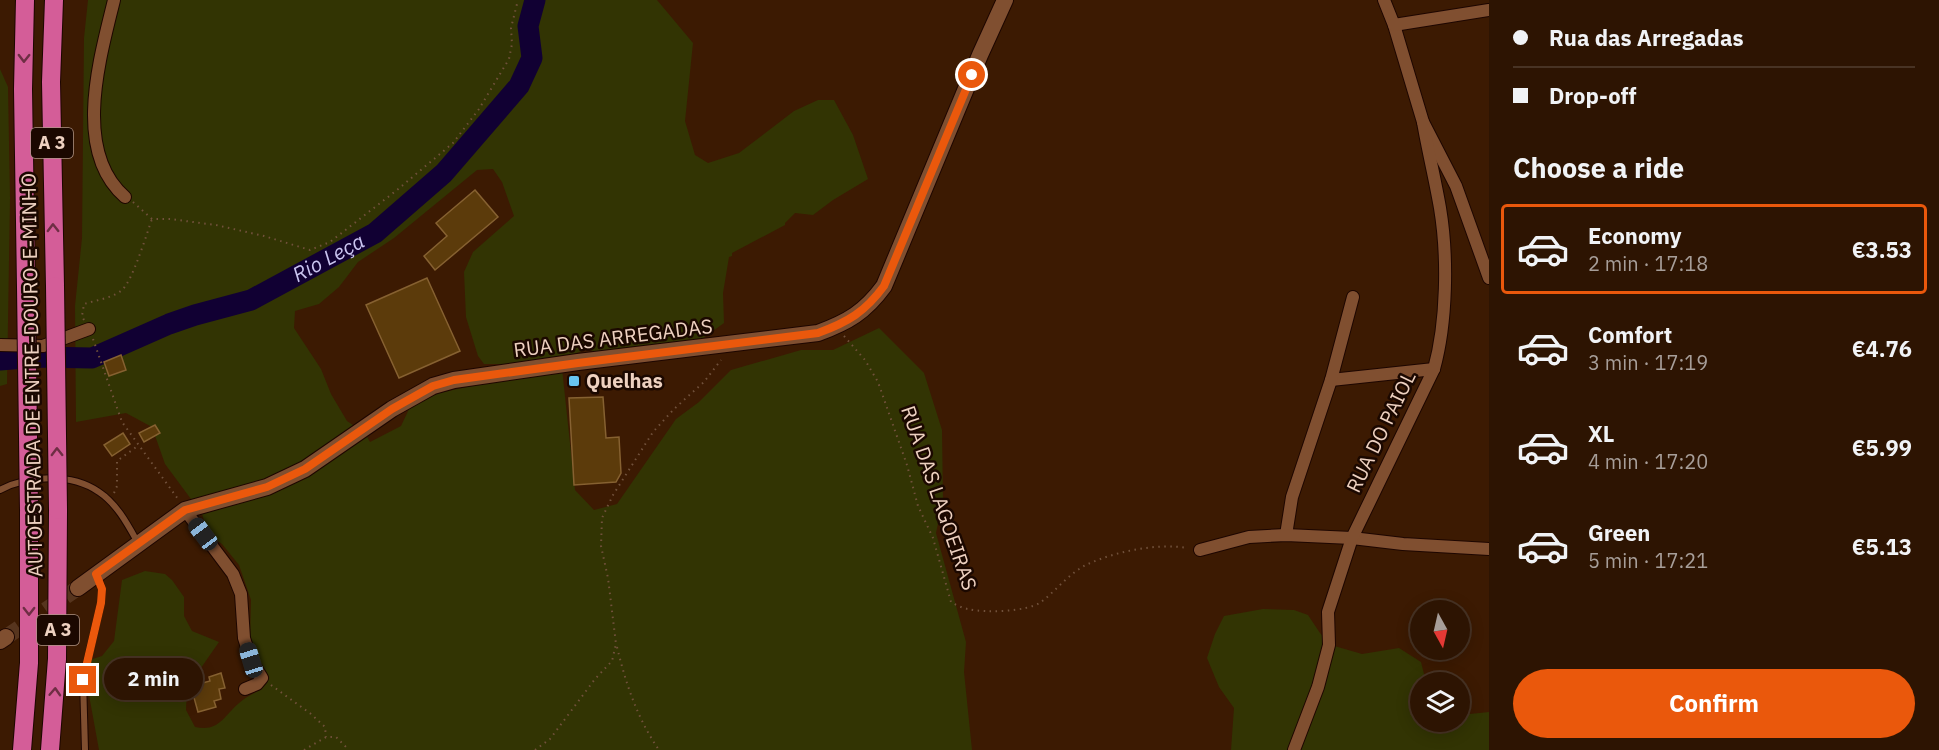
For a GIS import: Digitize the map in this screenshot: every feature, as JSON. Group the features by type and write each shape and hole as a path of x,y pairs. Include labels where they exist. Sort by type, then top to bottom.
{"highway":[{"name":"AUTOESTRADA DE ENTRE-DOURO-E-MINHO","path":"22,750 29,654 23,100 25,0"},
{"name":"AUTOESTRADA DE ENTRE-DOURO-E-MINHO","path":"50,750 57,659 58,510 51,82 54,0"}],"street":[{"path":"114,0 95,92 93,115 103,168 113,186 125,197"},
{"name":"RUA DAS ARREGADAS","path":"78,588 185,510 267,487 305,469 392,409 433,386 454,380 567,364 818,333 852,318 871,304 884,286 1005,0"},
{"path":"1384,0 1394,25 1423,122 1456,186 1489,278"},
{"path":"1394,25 1489,10"},
{"name":"RUA DO PAIOL","path":"1294,750 1321,676 1329,645 1328,612 1352,538 1434,369 1440,346 1445,285 1440,210 1423,122"},
{"path":"1286,535 1292,497 1331,380 1353,297"},
{"path":"0,345 43,346 88,329"},
{"path":"1331,380 1434,369"},
{"path":"185,510 233,574 241,594 244,638 251,660 262,678 257,684 244,689"},
{"path":"1200,550 1249,537 1286,535 1489,549"}],"lane":[{"path":"0,490 9,485 45,478 79,482 100,492 120,512 139,544"},
{"path":"85,750 83,680 101,603 102,589 96,574"}],"path":[{"path":"125,197 152,219 216,225 310,250 330,242 453,143 478,109 509,59 512,44 511,28 518,0"},
{"path":"152,219 135,266 124,288 107,297 84,304 82,316 95,344 122,422 185,510"},
{"name":"RUA DAS LAGOEIRAS","path":"836,327 865,360 878,382 907,465 918,506 933,538 951,602 967,609 995,612 1016,609 1039,604 1086,565 1116,554 1175,546 1200,550"},
{"path":"659,750 644,728 631,697 616,644 608,578 601,546 602,518 613,495 653,432 704,382 723,356 725,346"},
{"path":"109,501 117,486 117,461 139,445"},
{"path":"534,750 550,739 595,679 612,661 616,644"},
{"path":"262,678 311,714 325,727 326,737"},
{"path":"304,750 326,737 336,737 349,750"}],"shaded area":[{"path":"88,0 657,0 693,43 685,121 695,155 708,163 739,153 794,111 818,100 834,100 853,135 868,179 813,215 795,213 785,225 732,253 729,257 723,293 724,323 702,339 606,355 587,349 561,359 575,490 594,510 617,504 676,419 699,402 731,370 801,350 833,350 879,328 924,373 942,430 943,500 936,533 966,642 964,672 972,750 99,750 83,662 102,656 114,641 122,580 145,571 165,574 184,597 184,616 192,631 219,642 187,688 186,710 195,727 215,725 240,702 262,689 262,670 250,640 251,600 239,565 222,544 208,534 202,514 165,464 152,427 126,413 76,422 75,306 82,238 84,38","holes":["493,169 502,182 514,216 473,252 464,272 466,317 478,356 484,364 502,364 494,378 476,385 439,393 409,409 401,426 370,442 365,433 347,421 331,394 321,369 294,328 295,311 319,304 339,287 358,262 394,238 477,170"]},
{"path":"0,69 8,87 10,198 7,384 0,386"},
{"path":"1263,609 1294,610 1308,615 1331,645 1362,654 1399,648 1410,655 1410,660 1421,662 1424,672 1410,672 1410,732 1470,732 1470,714 1489,712 1489,750 1231,750 1234,708 1219,687 1207,658 1224,616"}],"building":[{"path":"475,190 498,217 435,270 424,256 447,236 436,223"},
{"path":"427,278 460,351 399,378 366,305"},
{"path":"121,355 126,370 109,376 104,362"},
{"path":"603,397 606,438 619,437 621,473 616,482 574,485 569,398"},
{"path":"155,425 160,433 144,442 139,433"},
{"path":"123,433 130,444 112,456 104,445"},
{"path":"221,673 225,688 219,689 221,699 214,701 216,707 198,712 193,694 197,692 195,685 210,681 209,677"}],"waterway":[{"name":"Rio Leça","path":"0,360 38,357 92,358 169,324 251,300 375,233 444,173 519,86 532,58 528,26 535,0"}],"tunnel":[{"path":"6,637 78,588"}],"place":[{"name":"Quelhas","path":"574,381"}],"route":[{"path":"83,680 101,603 102,589 96,574 185,510 267,487 305,469 392,409 433,386 454,380 818,333 852,318 871,304 884,286 972,75"}]}
